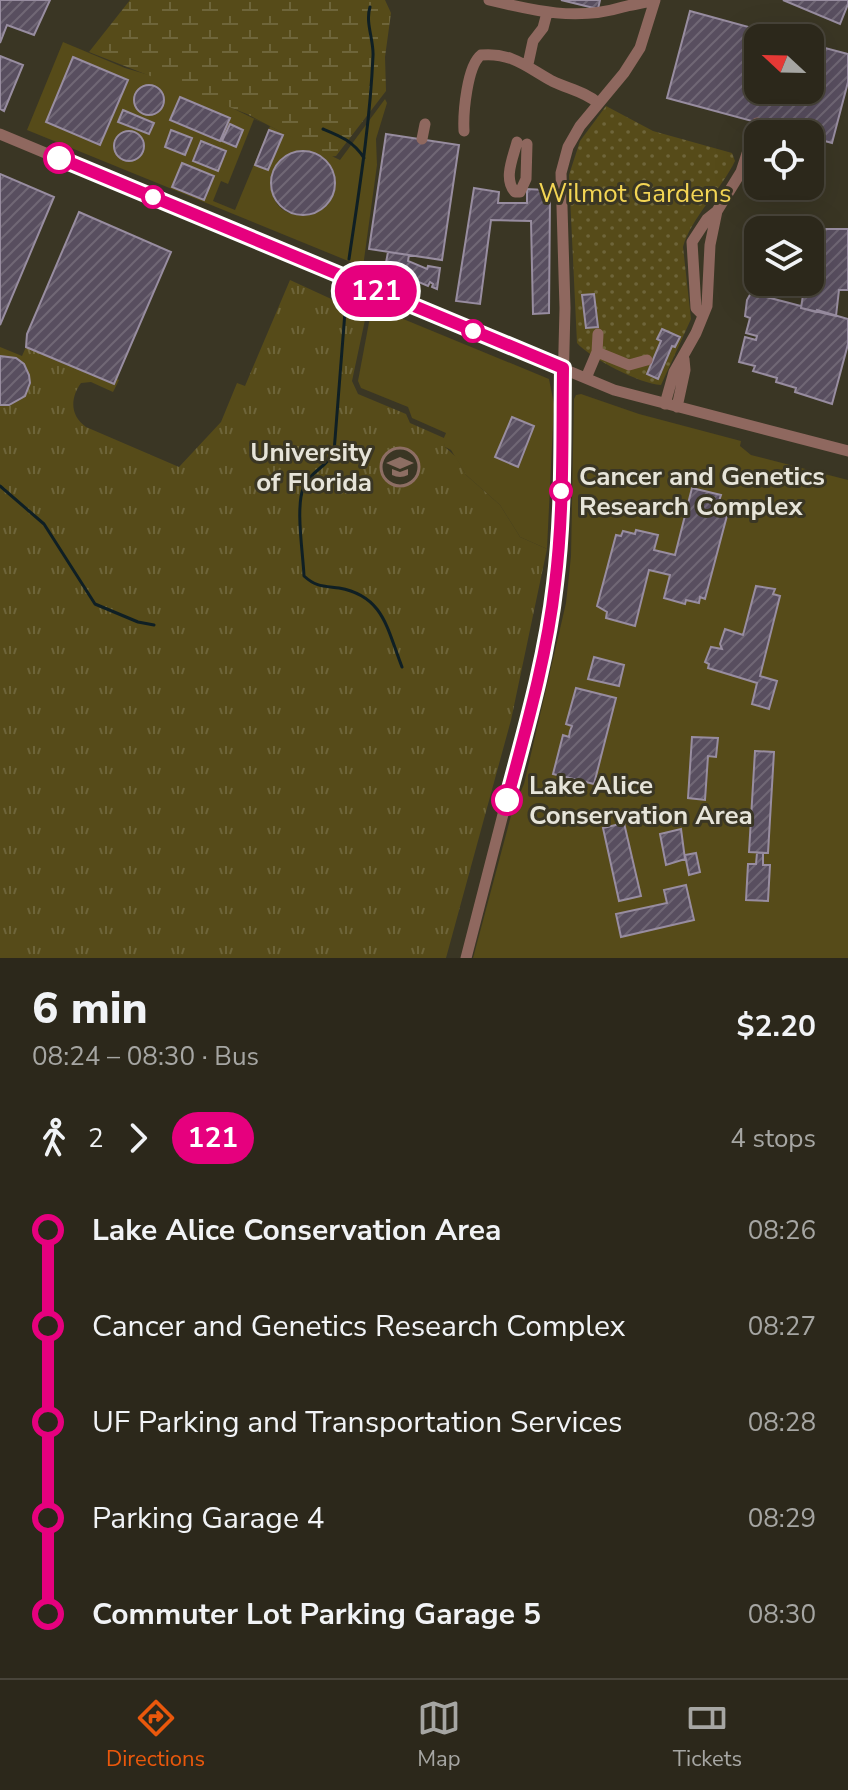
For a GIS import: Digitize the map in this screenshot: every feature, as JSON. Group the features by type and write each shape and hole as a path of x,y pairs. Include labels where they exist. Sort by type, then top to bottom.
{"street":[{"path":"490,0 547,13 584,16 609,13 654,0"},
{"path":"609,13 614,0"},
{"path":"466,958 527,721 553,597 560,511 565,308 561,173 573,137 640,48 654,0"},
{"path":"528,64 533,41 543,28 547,13"},
{"path":"464,131 463,113 473,65 478,57 489,55 528,64 551,80 584,92 598,103"},
{"path":"422,139 425,124"},
{"path":"0,134 614,390 848,451"},
{"path":"703,315 696,308 692,242 744,175"},
{"path":"671,406 685,370 684,358 707,306 717,211"},
{"path":"691,259 710,261"},
{"path":"586,378 597,352 598,334"},
{"path":"597,352 629,365 647,360"}],"green space":[{"path":"130,0 385,0 391,13 385,57 386,91 336,156 329,157 247,114 89,52"},
{"path":"63,42 125,68 163,79 207,96 263,123 254,119 228,184 221,181 213,201 235,210 270,126 340,160 385,99 387,103 376,139 377,165 363,267 27,130","holes":["73,58 127,80 100,145 46,122","150,86 160,90 164,103 159,111 147,115 138,111 134,100 139,89","180,97 230,118 220,141 171,120","126,132 137,134 144,145 141,155 130,161 118,157 115,149 117,138","302,150 326,161 334,183 333,195 327,205 317,212 304,215 290,213 280,207 271,186 278,164 288,155","182,163 214,176 204,200 172,187"]},
{"name":"Wilmot Gardens","path":"606,106 653,131 732,153 735,161 693,225 683,247 691,319 661,385 616,369 577,343 569,175 580,141"},
{"name":"Lake Alice Conservation Area","path":"290,280 366,315 352,381 358,394 406,414 410,423 444,438 445,447 456,457 466,475 500,505 520,537 547,549 511,720 446,958 0,958 0,347 22,356 26,347 114,384 119,380 113,392 91,382 81,383 73,406 77,418 86,427 179,467 221,422 237,383 245,386"},
{"path":"379,309 549,379 554,404 547,549 520,537 500,505 466,475 451,450 445,447 443,440 446,433 412,418 408,407 361,388 358,381 370,317 373,311"},
{"path":"581,394 639,414 741,441 740,446 751,455 848,480 848,958 473,958 512,812 524,784 566,603 571,556 574,399"}],"building":[{"path":"0,0 50,0 34,35 7,25 0,43"},
{"path":"561,0 600,0 598,9"},
{"path":"783,0 848,0 848,4 840,24"},
{"path":"690,11 744,26 744,104 824,104 824,48 848,54 848,82 832,143 824,141 824,120 748,120 667,98"},
{"path":"0,56 23,65 4,111 0,109"},
{"path":"73,57 128,80 100,145 46,122"},
{"path":"149,85 155,86 163,94 163,106 155,114 149,115 143,114 135,106 134,100 135,94 143,86"},
{"path":"180,97 230,118 220,141 170,120"},
{"path":"123,110 154,123 149,134 118,122"},
{"path":"230,124 243,130 236,147 222,141"},
{"path":"171,130 192,138 185,155 165,147"},
{"path":"269,130 283,135 268,170 255,165"},
{"path":"129,131 135,132 143,140 143,152 135,160 129,161 123,160 115,152 114,146 115,140 123,132"},
{"path":"386,134 459,145 442,260 369,249"},
{"path":"201,141 226,151 218,171 193,161"},
{"path":"297,151 309,151 326,160 333,171 333,195 326,206 309,215 297,215 285,210 276,201 271,189 271,177 276,165 285,156"},
{"path":"182,163 214,176 204,200 172,187"},
{"path":"0,174 54,197 0,325"},
{"path":"474,188 499,192 498,203 527,203 527,189 545,190 545,195 550,195 549,313 533,314 531,221 491,220 480,304 456,301"},
{"path":"79,212 171,252 114,384 26,347 27,334"},
{"path":"824,229 848,229 848,290 839,290 836,316 801,308 803,296 824,296"},
{"path":"388,252 409,255 408,261 427,269 428,266 440,268 437,289 430,282 428,286 385,268"},
{"path":"594,294 598,327 586,328 582,295"},
{"path":"749,296 763,296 848,319 848,344 832,404 795,392 796,388 776,382 777,378 753,371 755,366 739,362 745,337 756,340 757,336 746,333 750,318 745,316"},
{"path":"662,329 680,337 675,347 672,346 658,379 647,374 661,341 657,339"},
{"path":"0,356 16,358 24,364 29,375 30,383 25,396 9,405 0,405"},
{"path":"512,417 534,426 518,467 495,457"},
{"path":"692,488 721,495 719,501 725,502 724,507 729,508 705,599 700,597 699,603 686,600 685,604 664,598 670,575 649,570 635,626 606,618 607,612 597,606 616,535 621,536 623,531 635,534 636,530 658,535 654,550 675,555"},
{"path":"756,586 775,589 773,594 780,596 760,676 777,681 769,709 752,704 757,683 708,668 709,664 705,662 711,647 722,649 720,644 725,629 743,635"},
{"path":"594,657 624,665 619,686 588,679"},
{"path":"576,688 616,698 594,784 553,774 563,735 569,737 572,726 566,724"},
{"path":"692,737 718,738 716,757 708,756 705,800 688,798"},
{"path":"755,751 774,752 768,853 749,852"},
{"path":"624,823 641,896 619,901 603,828"},
{"path":"681,829 685,859 666,865 660,834"},
{"path":"696,853 700,872 689,875 685,855"},
{"path":"757,853 763,853 763,865 770,865 768,901 746,900 748,864 756,864"},
{"path":"686,885 694,920 621,937 616,914 667,903 664,890"}],"waterway":[{"path":"349,259 372,81 370,7"},
{"path":"323,129 351,143 364,158"},
{"path":"346,299 334,452 307,481 301,495 304,576 320,585 354,592 375,606 387,627 402,667"},
{"path":"0,486 44,524 95,604 138,622 154,625"}],"bus line":[{"name":"121","path":"59,158 563,368 555,584 550,620 507,800"}],"place":[{"name":"University of Florida","path":"400,467"},
{"name":"Cancer and Genetics Research Complex","path":"561,491"},
{"name":"Lake Alice Conservation Area","path":"507,800"}]}
